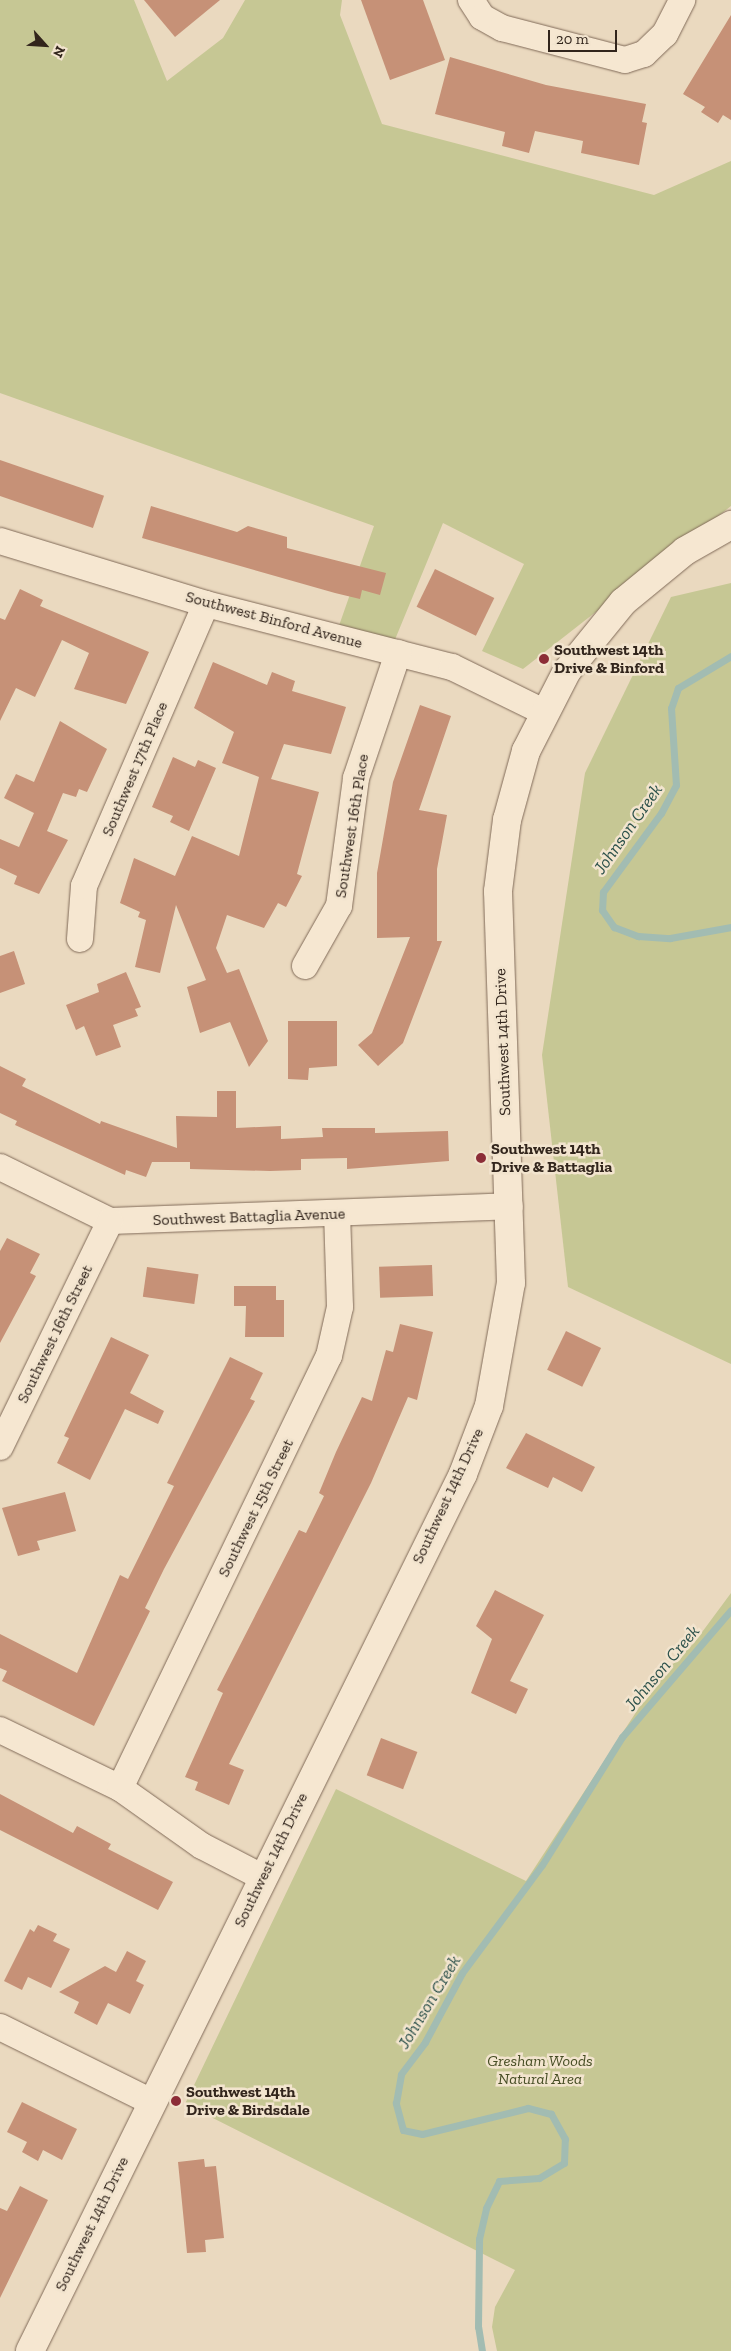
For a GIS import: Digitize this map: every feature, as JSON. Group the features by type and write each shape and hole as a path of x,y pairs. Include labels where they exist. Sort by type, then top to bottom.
{"street":[{"path":"471,0 482,18 502,28 625,60 644,54 665,34 682,0"},
{"name":"Southwest 14th Drive","path":"30,2351 262,1877 463,1474 489,1406 508,1314 510,1206 498,891 515,784 544,712 577,657 623,602 685,551 731,525"},
{"name":"Southwest Binford Avenue","path":"1,543 206,604 452,667 544,712"},
{"name":"Southwest 17th Place","path":"80,939 84,886 206,604"},
{"name":"Southwest 16th Place","path":"305,966 339,906 356,778 398,653"},
{"name":"Southwest Battaglia Avenue","path":"0,1167 110,1221 510,1206"},
{"name":"Southwest 15th Street","path":"120,1788 329,1356 340,1307 336,1214"},
{"name":"Southwest 16th Street","path":"0,1448 110,1221"},
{"path":"0,1730 120,1788 202,1846 262,1877"},
{"path":"0,2026 152,2102"}],"green space":[{"path":"0,0 134,0 167,81 223,38 245,0 342,0 340,15 382,124 654,195 731,161 731,506 523,669 482,651 524,564 443,523 394,642 335,637 374,526 0,393"},
{"path":"731,583 731,1364 568,1287 542,1055 585,773 671,597"},
{"name":"Gresham Woods Natural Area","path":"731,1593 731,2351 497,2351 492,2327 495,2307 515,2270 185,2104 336,1789 526,1881 657,1680 694,1643"}],"building":[{"path":"144,0 220,0 175,37"},
{"path":"361,0 423,0 445,60 390,80"},
{"path":"731,15 731,120 723,115 718,123 701,112 705,107 683,94"},
{"path":"450,57 546,85 646,104 642,122 647,123 639,165 581,153 583,141 535,131 529,153 502,146 505,132 435,114"},
{"path":"0,460 104,496 93,528 0,496"},
{"path":"151,506 237,532 248,526 287,537 287,548 386,573 380,595 362,590 360,599 142,538"},
{"path":"435,569 494,598 476,636 417,607"},
{"path":"20,589 43,600 40,606 149,652 126,704 74,689 89,653 62,640 35,697 16,688 0,721 0,618 5,620"},
{"path":"213,662 267,685 272,672 295,681 292,691 346,707 331,754 284,744 271,779 319,792 297,874 302,876 286,907 278,903 264,928 227,915 216,948 227,973 239,969 268,1041 249,1067 230,1022 200,1033 187,987 206,980 176,905 160,973 135,967 146,920 138,917 140,912 120,903 134,858 175,876 192,836 239,856 259,777 222,763 234,732 194,708"},
{"path":"420,705 451,716 419,810 447,815 437,869 437,941 442,941 403,1043 378,1066 358,1045 372,1033 410,937 377,938 377,873 393,782"},
{"path":"60,721 107,749 87,792 79,789 76,797 63,793 47,831 68,840 39,894 14,884 17,876 0,868 0,839 19,847 34,813 4,798 16,774 34,782"},
{"path":"173,757 195,767 198,760 216,768 189,831 170,822 173,816 152,807"},
{"path":"14,951 25,984 0,993 0,956"},
{"path":"126,972 141,1007 135,1009 138,1016 113,1025 121,1047 96,1056 84,1026 76,1030 66,1005 99,992 97,984"},
{"path":"288,1021 337,1021 337,1066 309,1068 308,1080 288,1079"},
{"path":"0,1066 26,1079 22,1086 100,1124 101,1121 177,1148 176,1116 217,1117 217,1091 236,1091 236,1128 281,1126 281,1139 323,1137 322,1128 375,1128 375,1133 448,1131 449,1161 347,1169 347,1158 301,1159 301,1170 270,1171 190,1169 190,1162 152,1162 146,1177 126,1170 125,1175 15,1125 17,1121 0,1113"},
{"path":"7,1238 40,1254 30,1273 36,1276 0,1343 0,1251"},
{"path":"432,1265 433,1296 380,1298 379,1267"},
{"path":"147,1267 198,1274 194,1304 143,1297"},
{"path":"234,1286 276,1286 276,1300 284,1300 284,1337 245,1337 246,1306 234,1306"},
{"path":"400,1324 433,1332 417,1400 408,1397 371,1483 229,1764 244,1770 229,1805 195,1790 198,1782 185,1777 223,1693 217,1690 299,1530 306,1533 324,1496 319,1493 362,1397 372,1401 386,1350 393,1352"},
{"path":"566,1331 601,1348 582,1387 547,1370"},
{"path":"111,1337 149,1355 130,1393 164,1411 158,1424 125,1409 90,1480 57,1463 69,1438 64,1436"},
{"path":"230,1357 263,1373 250,1399 255,1401 164,1569 145,1608 150,1611 94,1726 2,1681 7,1671 0,1668 0,1634 77,1673 120,1575 128,1579 174,1486 167,1483"},
{"path":"526,1433 595,1467 582,1492 553,1477 548,1488 506,1468"},
{"path":"65,1492 76,1531 37,1541 40,1550 18,1556 2,1508"},
{"path":"495,1590 544,1615 510,1681 528,1689 516,1714 471,1693 492,1639 476,1626"},
{"path":"381,1738 417,1752 403,1789 367,1775"},
{"path":"0,1794 73,1833 77,1826 111,1844 108,1849 173,1882 158,1910 0,1830"},
{"path":"38,1925 57,1934 53,1941 70,1949 51,1988 28,1977 22,1990 4,1981 30,1929 34,1932"},
{"path":"127,1951 146,1961 136,1981 144,1985 130,2014 108,2003 97,2025 74,2013 79,2002 59,1992 105,1966 116,1972"},
{"path":"22,2102 77,2129 62,2160 43,2150 38,2161 22,2152 27,2142 7,2132"},
{"path":"204,2159 205,2167 216,2166 224,2238 205,2240 206,2252 187,2253 178,2162"},
{"path":"20,2186 48,2200 0,2298 0,2208 7,2211"}],"waterway":[{"name":"Johnson Creek","path":"731,656 678,688 671,708 676,785 661,813 603,892 602,910 614,927 638,936 670,938 731,927"},
{"name":"Johnson Creek","path":"482,2351 478,2327 479,2239 486,2208 499,2181 539,2178 564,2163 565,2139 551,2114 528,2108 422,2134 403,2130 396,2103 401,2074 425,2042 462,1973 542,1865 622,1737 731,1610"}],"place":[{"name":"Southwest 14th Drive & Binford","path":"544,659"},
{"name":"Southwest 14th Drive & Battaglia","path":"481,1158"},
{"name":"Southwest 14th Drive & Birdsdale","path":"176,2101"}]}
